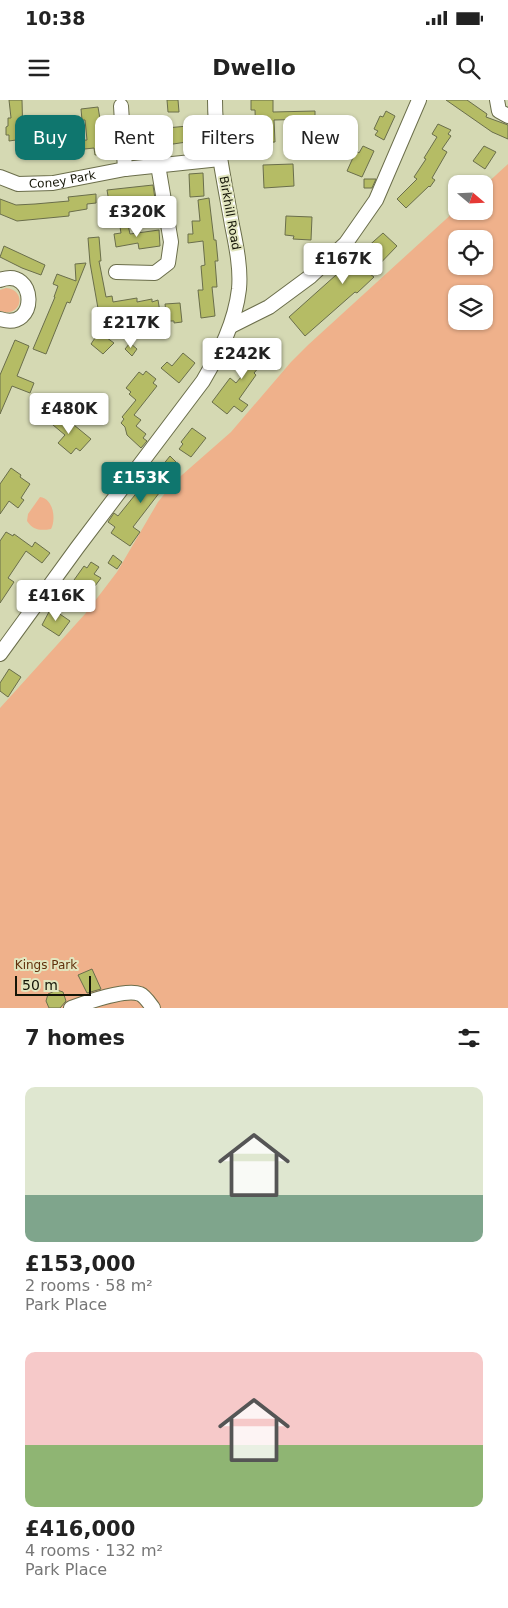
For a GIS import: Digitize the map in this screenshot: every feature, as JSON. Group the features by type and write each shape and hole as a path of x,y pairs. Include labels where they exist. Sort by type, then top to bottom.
{"street":[{"name":"Birkhill Road","path":"215,100 216,115"},
{"path":"231,326 269,307 311,276 346,243 376,200 419,100"},
{"path":"496,100 498,111 508,116"},
{"path":"121,106 125,168"},
{"name":"Coney Park","path":"0,178 18,184 52,183 125,168 210,160"},
{"name":"Birkhill Road","path":"0,654 203,380 220,352 231,326 239,288 238,258 220,160"},
{"path":"116,272 156,273 168,263 170,242 158,165"},
{"path":"0,280 12,279 19,281 30,297 26,311 21,317 12,321 1,321"},
{"path":"71,1008 93,1000 130,992 140,994 153,1008"}],"green space":[{"name":"Kings Park","path":"508,164 508,1008 0,1008 0,708 85,614 117,572 158,502 174,482 231,432 308,345 448,217 448,220 493,220 493,178"},
{"path":"6,288 13,290 19,298 17,308 13,311 0,311 0,290"},
{"path":"40,497 48,502 53,510 53,525 51,529 37,529 27,521 28,514"}],"building":[{"path":"9,100 22,100 22,115 15,115 15,140 9,141 9,135 6,135 6,127 8,126 8,118 11,118"},
{"path":"167,100 178,100 179,112 168,112"},
{"path":"251,100 273,100 273,112 315,111 315,115 283,115 283,120 274,120 275,142 273,142 273,115 255,115 255,110 251,110"},
{"path":"446,100 467,100 487,114 486,117 508,125 508,139 492,132"},
{"path":"98,107 99,115 95,115 95,155 94,148 85,149 85,140 87,140 85,115 82,115 81,109"},
{"path":"386,111 395,116 384,140 375,135 378,131 374,129 380,116 383,117"},
{"path":"438,124 451,130 448,134 451,136 442,149 447,152 432,178 435,180 430,187 406,208 397,199 417,179 414,177 437,137 432,134"},
{"path":"183,126 183,143 173,144 173,127"},
{"path":"363,146 374,151 362,177 347,171 352,160 358,160"},
{"path":"484,146 496,152 485,169 473,161"},
{"path":"293,164 294,186 264,188 263,165"},
{"path":"203,173 204,196 190,197 189,174"},
{"path":"364,179 376,179 372,188 364,188"},
{"path":"153,185 155,199 111,204 109,202 107,190"},
{"path":"96,194 96,203 87,204 87,209 69,212 69,216 17,221 0,214 0,199 16,205 69,201 68,197"},
{"path":"209,198 218,261 215,261 217,287 212,287 215,316 201,318 198,290 203,290 201,266 205,265 203,241 188,243 188,234 193,234 192,221 200,221 198,200"},
{"path":"286,216 312,217 311,240 293,239 294,236 285,235"},
{"path":"128,225 130,234 159,230 160,246 139,249 138,243 116,247 114,234 121,233 120,227"},
{"path":"383,233 397,246 370,274 374,277 305,336 289,317"},
{"path":"99,237 101,261 99,261 106,297 112,296 113,302 137,298 137,302 152,299 152,302 158,300 160,312 141,315 140,312 121,314 120,310 99,314 90,263 88,238"},
{"path":"4,246 45,265 41,275 0,257"},
{"path":"86,263 70,303 67,302 46,354 33,349 55,297 58,286 53,284 57,274 76,281 75,264"},
{"path":"180,303 182,322 174,323 174,321 167,321 165,304"},
{"path":"99,332 114,343 103,354 91,344"},
{"path":"15,340 29,346 17,376 34,383 30,393 12,386 0,414 0,375"},
{"path":"259,340 272,352 254,373 256,375 239,399 248,405 242,412 234,406 227,414 212,402 230,378 236,383 246,371 238,365"},
{"path":"130,343 137,349 132,356 125,349"},
{"path":"183,353 195,363 179,383 161,368 167,362 172,366"},
{"path":"146,371 156,379 153,383 157,386 134,415 141,420 136,426 146,434 143,438 147,441 141,448 127,435 125,427 121,423 124,419 122,417 136,400 129,394 131,392 126,388 139,372 143,375"},
{"path":"53,412 72,428 74,425 91,439 80,451 76,448 71,454 58,443 65,435 47,420"},
{"path":"192,428 206,438 191,457 179,449 183,444 181,442"},
{"path":"170,456 176,462 169,471 173,475 133,527 140,532 130,546 111,533 115,527 108,522 114,513 118,516 160,464 162,466"},
{"path":"11,468 30,484 21,498 24,500 18,508 9,501 0,514 0,484"},
{"path":"6,532 13,536 14,534 32,547 35,542 50,553 42,563 26,551 8,578 14,582 0,603 0,541"},
{"path":"113,555 122,562 117,569 108,563"},
{"path":"91,562 99,567 94,574 101,578 95,586 89,583 76,602 57,590 63,583 69,587 84,566 87,568"},
{"path":"51,608 70,621 59,636 42,625"},
{"path":"9,669 21,677 8,697 0,691 0,683"},
{"path":"92,969 101,989 87,993 78,975"},
{"path":"57,990 63,992 66,1001 60,1008 49,1008 46,1001 48,994"}]}
